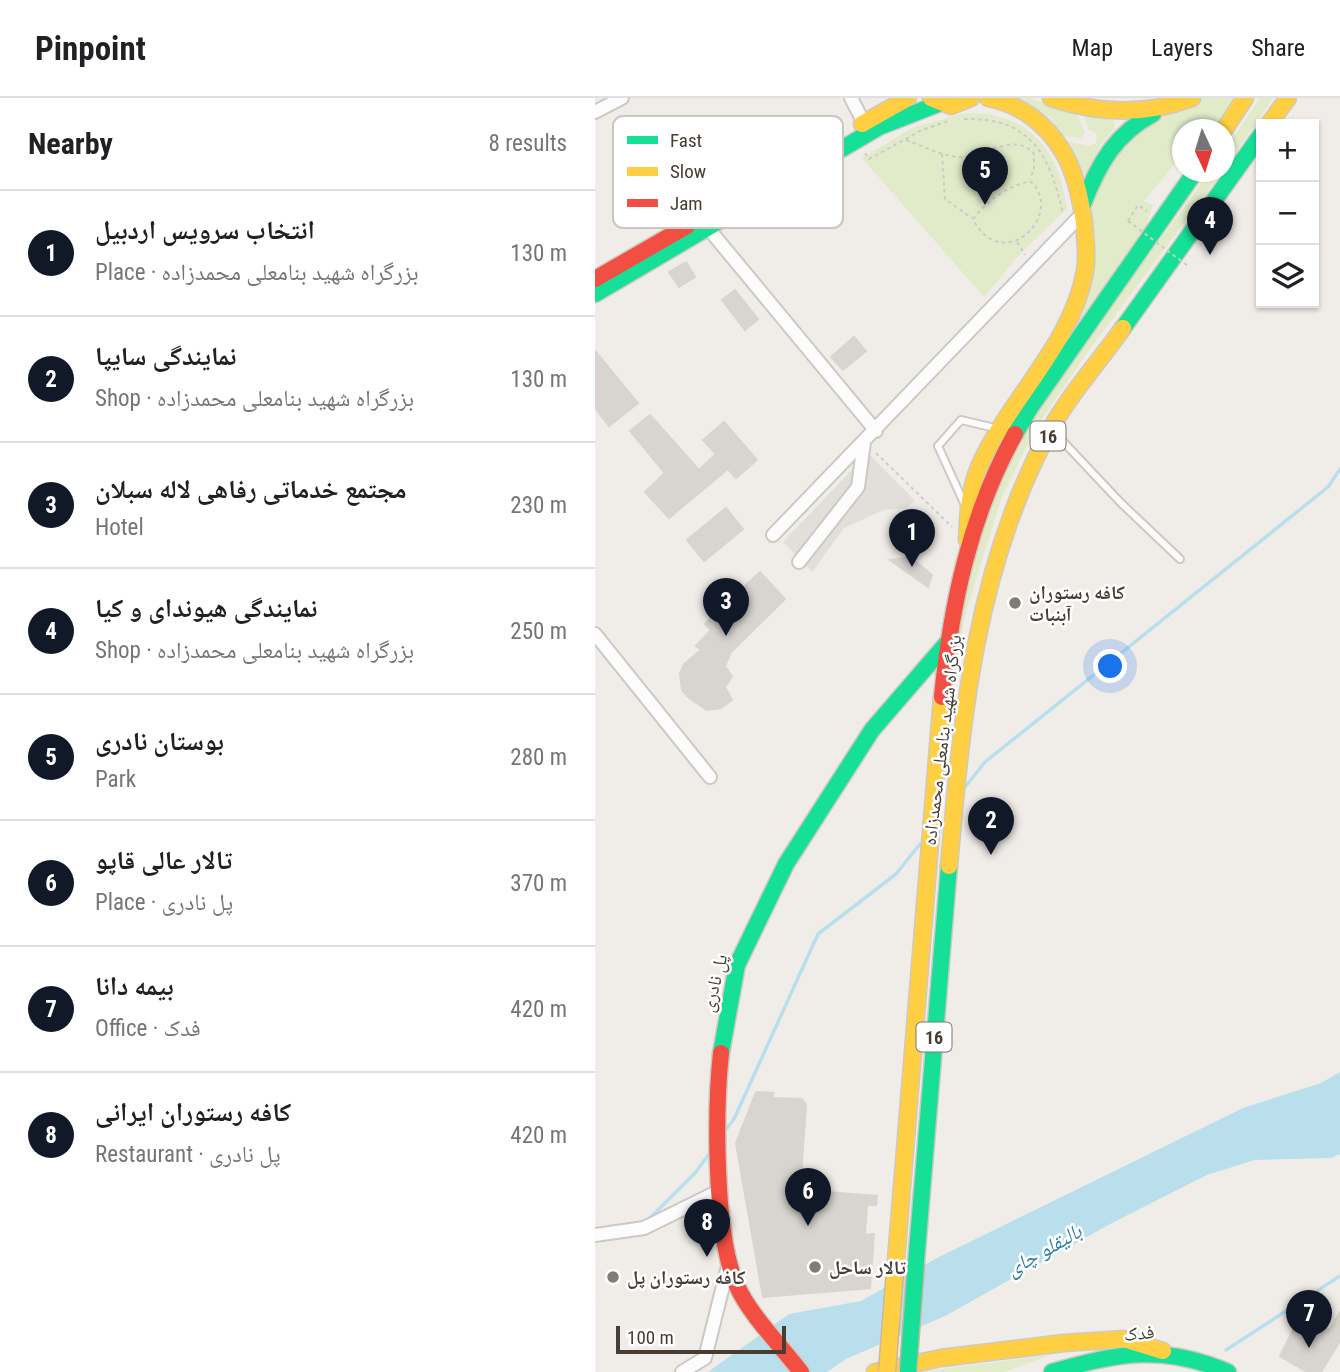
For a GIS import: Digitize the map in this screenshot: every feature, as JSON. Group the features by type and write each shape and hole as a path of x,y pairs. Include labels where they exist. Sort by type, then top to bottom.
{"main road":[{"path":"843,135 908,98"},
{"path":"843,148 879,127 935,101 957,106 971,98"},
{"path":"967,537 967,510 997,428 1059,337 1078,299 1085,273 1083,208 1073,173 1047,128 1027,113 988,98"},
{"path":"1051,98 1067,104 1141,112 1169,107"},
{"path":"1083,208 1095,170 1110,146 1127,128 1192,98"},
{"path":"1231,119 1245,98"},
{"path":"1273,119 1288,98"},
{"name":"بزرگراه شهید بنامعلی محمدزاده","path":"908,1372 964,700 986,587 1024,477 1051,429 1256,142"},
{"name":"بزرگراه شهید بنامعلی محمدزاده","path":"887,1372 947,643 967,537 1006,451 1030,408 1188,182"},
{"path":"595,279 683,228"},
{"path":"595,294 708,228"},
{"name":"پل نادری","path":"801,1372 738,1290 728,1266 719,1191 717,1140 720,1059 737,965 786,864 872,730 906,687 947,643"},
{"path":"875,1372 941,1358 1076,1342 1124,1339 1163,1351"},
{"name":"فدک","path":"1052,1372 1129,1354 1163,1351 1199,1358 1216,1370"}],"street":[{"path":"595,112 622,98"},
{"path":"851,98 864,123"},
{"path":"773,535 1032,268 1083,208"},
{"path":"708,228 876,431"},
{"path":"799,562 858,487 865,442"},
{"path":"595,634 710,777"},
{"path":"595,1235 644,1228 719,1191"},
{"path":"682,1372 705,1358 728,1266"}],"lane":[{"path":"967,510 938,446 961,420 997,428"},
{"path":"1051,429 1121,503 1180,559"}],"path":[{"path":"962,119 1000,121 1030,138 1038,147 1053,176 1066,231"},
{"path":"857,140 869,159 922,130 951,121"},
{"path":"905,140 942,154 970,156 1008,144 1024,146 1032,151"},
{"path":"1032,151 1038,147"},
{"path":"972,219 993,198 1030,181 1034,170 1032,151"},
{"path":"942,154 946,199 972,219 988,238 1011,243 1031,231 1037,222 1040,199 1030,181"},
{"path":"1138,205 1128,221 1188,266"},
{"path":"1017,241 1032,268"},
{"path":"865,442 948,526 967,537"}],"green space":[{"path":"1017,98 1029,98 1076,113 1085,132 1081,138 1064,136 1049,117"},
{"path":"1204,98 1236,98 1221,119 1172,119 1172,167 1144,201 1153,205 1146,227 1041,376 1089,292 1095,242 1090,200 1112,153 1155,117"},
{"path":"1260,98 1273,98 1256,119 1235,153 1235,135"},
{"path":"964,113 986,114 1006,119 1037,138 1057,168 1067,209 1018,256 984,297 862,158 910,129"},
{"path":"1084,116 1114,120 1115,128 1101,144 1083,180 1065,141 1090,146 1096,143 1097,134 1088,129"},
{"path":"1202,182 1215,182 1084,357 1034,431 1002,497 965,615 952,694 959,619 967,582 989,509 1004,474 1039,408 1079,348"},
{"path":"1051,1355 1004,1372 920,1372"}],"shaded area":[{"path":"868,453 915,501 905,508 884,510 844,528 812,572 783,542"}],"water":[{"name":"بالیقلو چای","path":"1340,1072 1340,1154 1331,1158 1255,1160 1207,1175 1112,1223 945,1316 846,1359 827,1372 708,1372 789,1314 861,1301 937,1258 1243,1108 1321,1083"}],"building":[{"path":"686,262 695,277 679,287 669,272"},
{"path":"735,290 758,319 745,330 722,300"},
{"path":"854,337 866,351 843,370 831,357"},
{"path":"595,351 638,403 609,426 595,408"},
{"path":"650,415 699,470 716,454 703,440 724,422 757,460 736,478 728,469 669,518 645,492 665,473 630,431"},
{"path":"726,508 743,529 704,561 687,540"},
{"path":"910,557 932,575 928,587 890,560"},
{"path":"760,572 785,599 731,652 725,666 732,677 725,687 732,700 721,708 707,710 682,690 680,674 684,664 701,650 696,646 711,630 705,624"},
{"path":"756,1092 773,1093 772,1098 802,1099 806,1105 800,1190 877,1196 876,1205 867,1205 865,1235 874,1234 870,1288 763,1297 736,1143"},
{"path":"1340,1312 1340,1341 1321,1372 1307,1372 1280,1356 1293,1330 1310,1338 1319,1324 1330,1330"}],"waterway":[{"path":"966,786 985,762 1328,487 1340,469"},
{"path":"724,1132 734,1119 818,934 896,874 920,844"},
{"path":"649,1219 695,1173 712,1150"},
{"path":"1226,1350 1340,1276"}],"traffic: fast":[{"path":"843,148 879,127 938,104"},
{"path":"1083,204 1109,152 1128,131 1153,114"},
{"path":"1123,328 1256,142"},
{"path":"1015,434 1030,408 1188,182"},
{"path":"595,294 707,228"},
{"path":"721,1053 737,965 786,864 872,730 947,643"},
{"path":"916,1263 949,866"},
{"path":"908,1372 916,1263"},
{"path":"1052,1372 1098,1360 1140,1354 1182,1358 1228,1372"}],"traffic: slow":[{"path":"862,124 908,98"},
{"path":"931,98 951,106 971,98"},
{"path":"967,540 971,494 979,467 991,442 1067,323 1078,298 1086,259 1079,196 1075,178 1063,152 1041,124 1022,110 988,98"},
{"path":"1051,98 1087,107 1122,111 1157,108 1192,98"},
{"path":"1231,119 1245,98"},
{"path":"1273,119 1288,98"},
{"path":"949,866 967,698 989,589 1004,536 1024,483 1057,418 1123,328"},
{"path":"895,1272 942,697"},
{"path":"887,1372 895,1272"},
{"path":"875,1372 941,1358 1064,1343 1124,1339 1163,1351"}],"traffic: jam":[{"path":"595,279 684,228"},
{"path":"942,697 951,628 965,561 986,496 1015,434"},
{"path":"721,1053 718,1172 729,1264 737,1286 750,1308 801,1372"}],"place":[{"name":"بوستان نادری","path":"985,205"},
{"name":"نمایندگی هیوندای و کیا","path":"1210,255"},
{"name":"انتخاب سرویس اردبیل","path":"912,567"},
{"name":"کافه رستوران آبنبات","path":"1015,603"},
{"name":"مجتمع خدماتی رفاهی لاله سبلان","path":"726,636"},
{"name":"نمایندگی سایپا","path":"991,855"},
{"name":"تالار عالی قاپو","path":"808,1226"},
{"name":"کافه رستوران ایرانی","path":"707,1257"},
{"name":"تالار ساحل","path":"815,1267"},
{"name":"کافه رستوران پل","path":"613,1277"},
{"name":"بیمه دانا","path":"1309,1348"}]}
